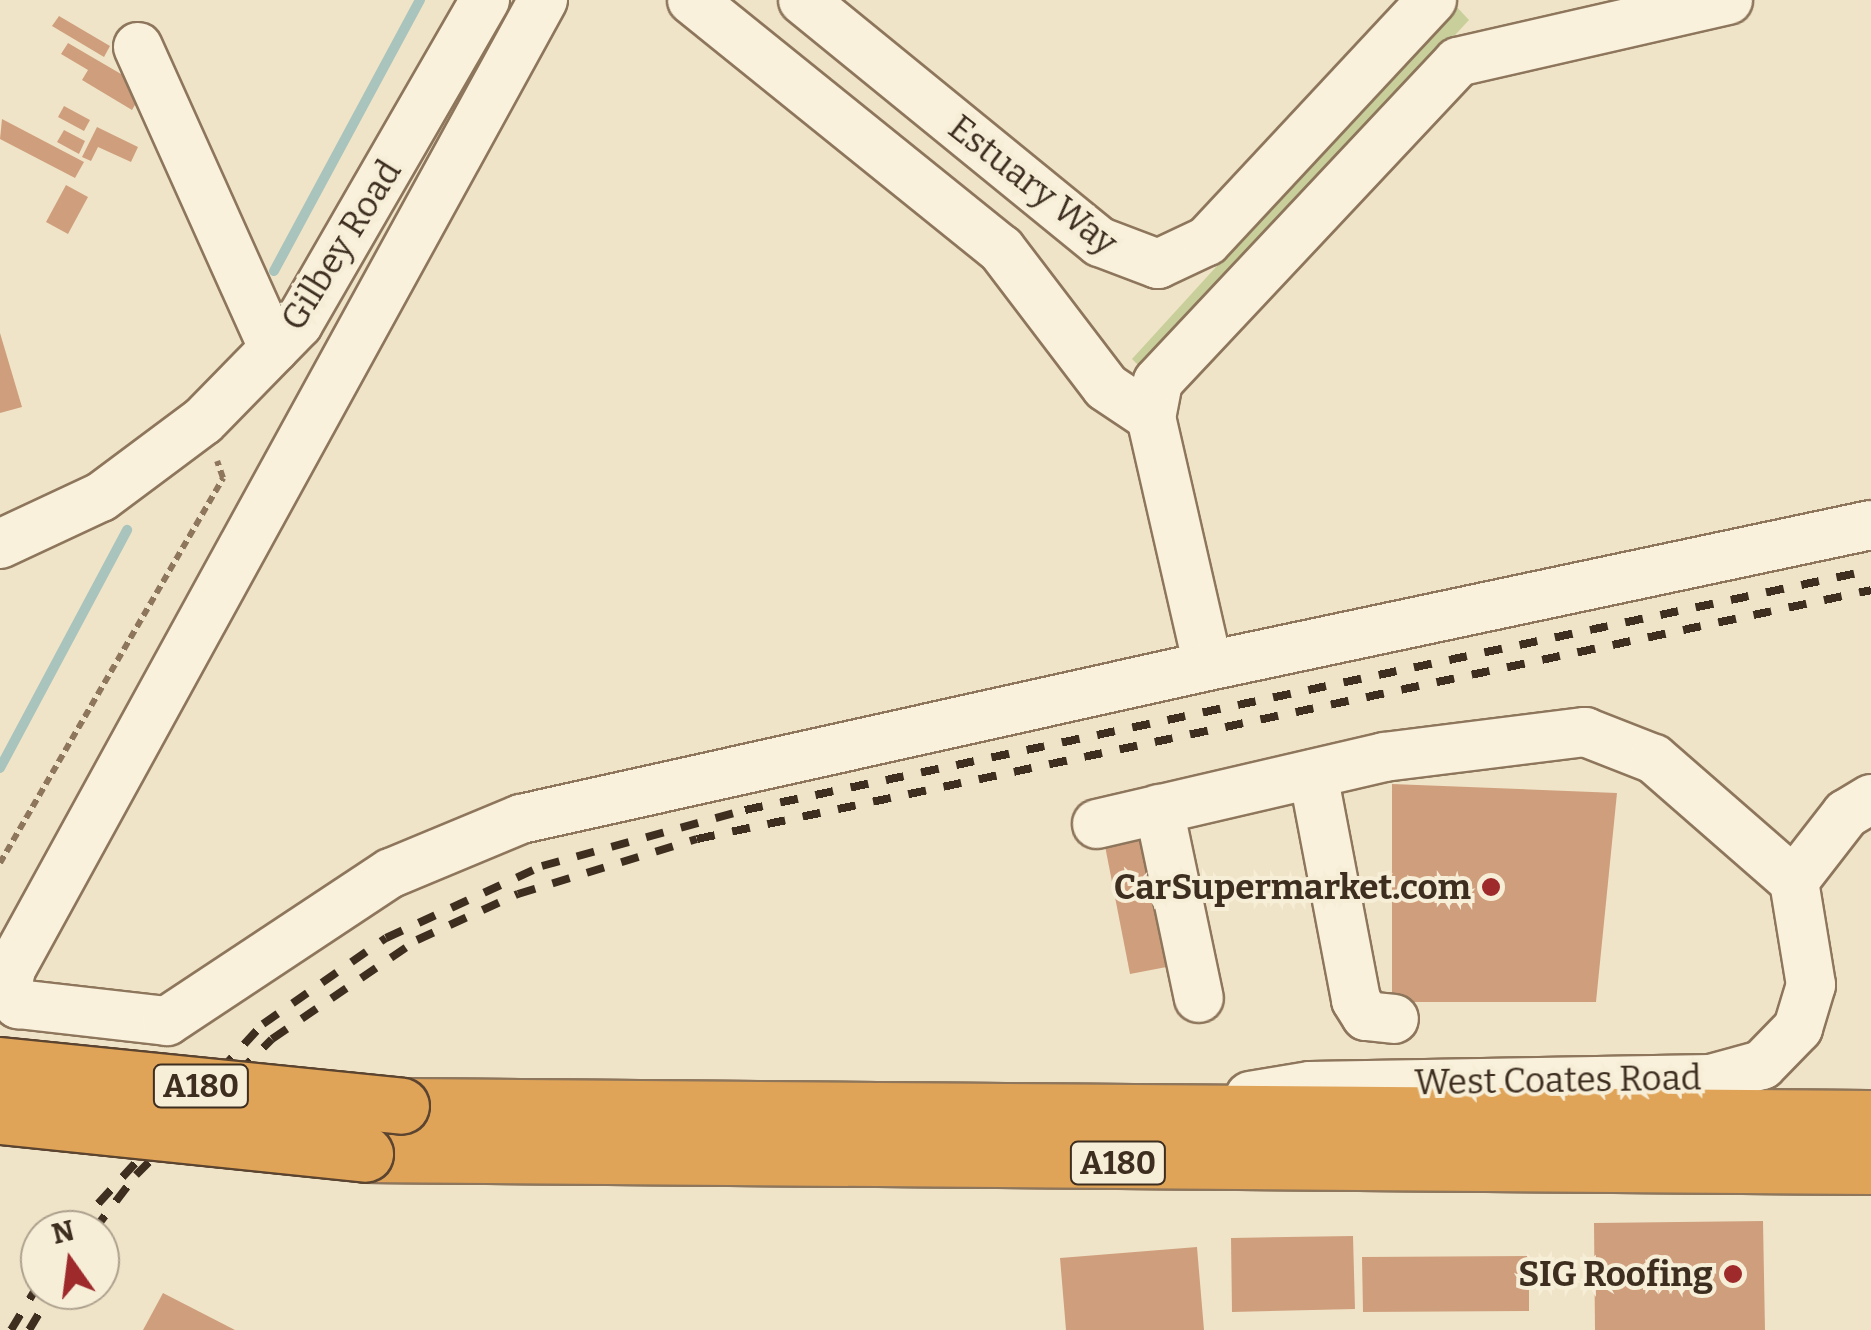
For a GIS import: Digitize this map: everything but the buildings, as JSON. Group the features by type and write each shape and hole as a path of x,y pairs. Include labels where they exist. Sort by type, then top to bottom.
{"highway":[{"name":"A180","path":"0,1065 402,1106 1871,1118"},
{"name":"A180","path":"0,1116 366,1154 760,1164 1871,1166"}],"street":[{"name":"Gilbey Road","path":"0,544 101,498 203,421 298,324 485,0"},
{"path":"543,0 10,969 7,989 18,1004 167,1021 392,873 521,819 1208,666 1871,525"},
{"path":"692,0 1001,248 1106,387 1151,417"},
{"name":"Estuary Way","path":"803,0 1100,242 1158,264 1206,240 1432,0"},
{"path":"1208,666 1151,417 1158,382 1458,62 1600,13 1728,0"},
{"path":"138,47 274,348"},
{"path":"1096,824 1314,774 1522,734 1585,732 1654,759 1794,882 1846,814 1871,799"},
{"path":"1314,774 1356,1000 1366,1016 1394,1019"},
{"path":"1159,809 1200,998"},
{"name":"West Coates Road","path":"1152,1113 1310,1086 1711,1078 1762,1064 1798,1028 1811,985 1794,882"}],"path":[{"path":"0,863 223,478 203,421"}],"green space":[{"path":"1455,5 1469,20 1144,371 1132,359"}],"waterway":[{"path":"274,271 420,0"},
{"path":"0,768 127,530"}],"railway":[{"path":"92,1210 263,1024 386,938 542,866 745,810 1871,570"},
{"path":"109,1210 136,1175 272,1039 417,940 518,894 697,839 1871,590"},
{"path":"11,1330 23,1310"},
{"path":"29,1330 41,1310"}],"place":[{"name":"CarSupermarket.com","path":"1491,887"},
{"name":"SIG Roofing","path":"1733,1274"}]}
